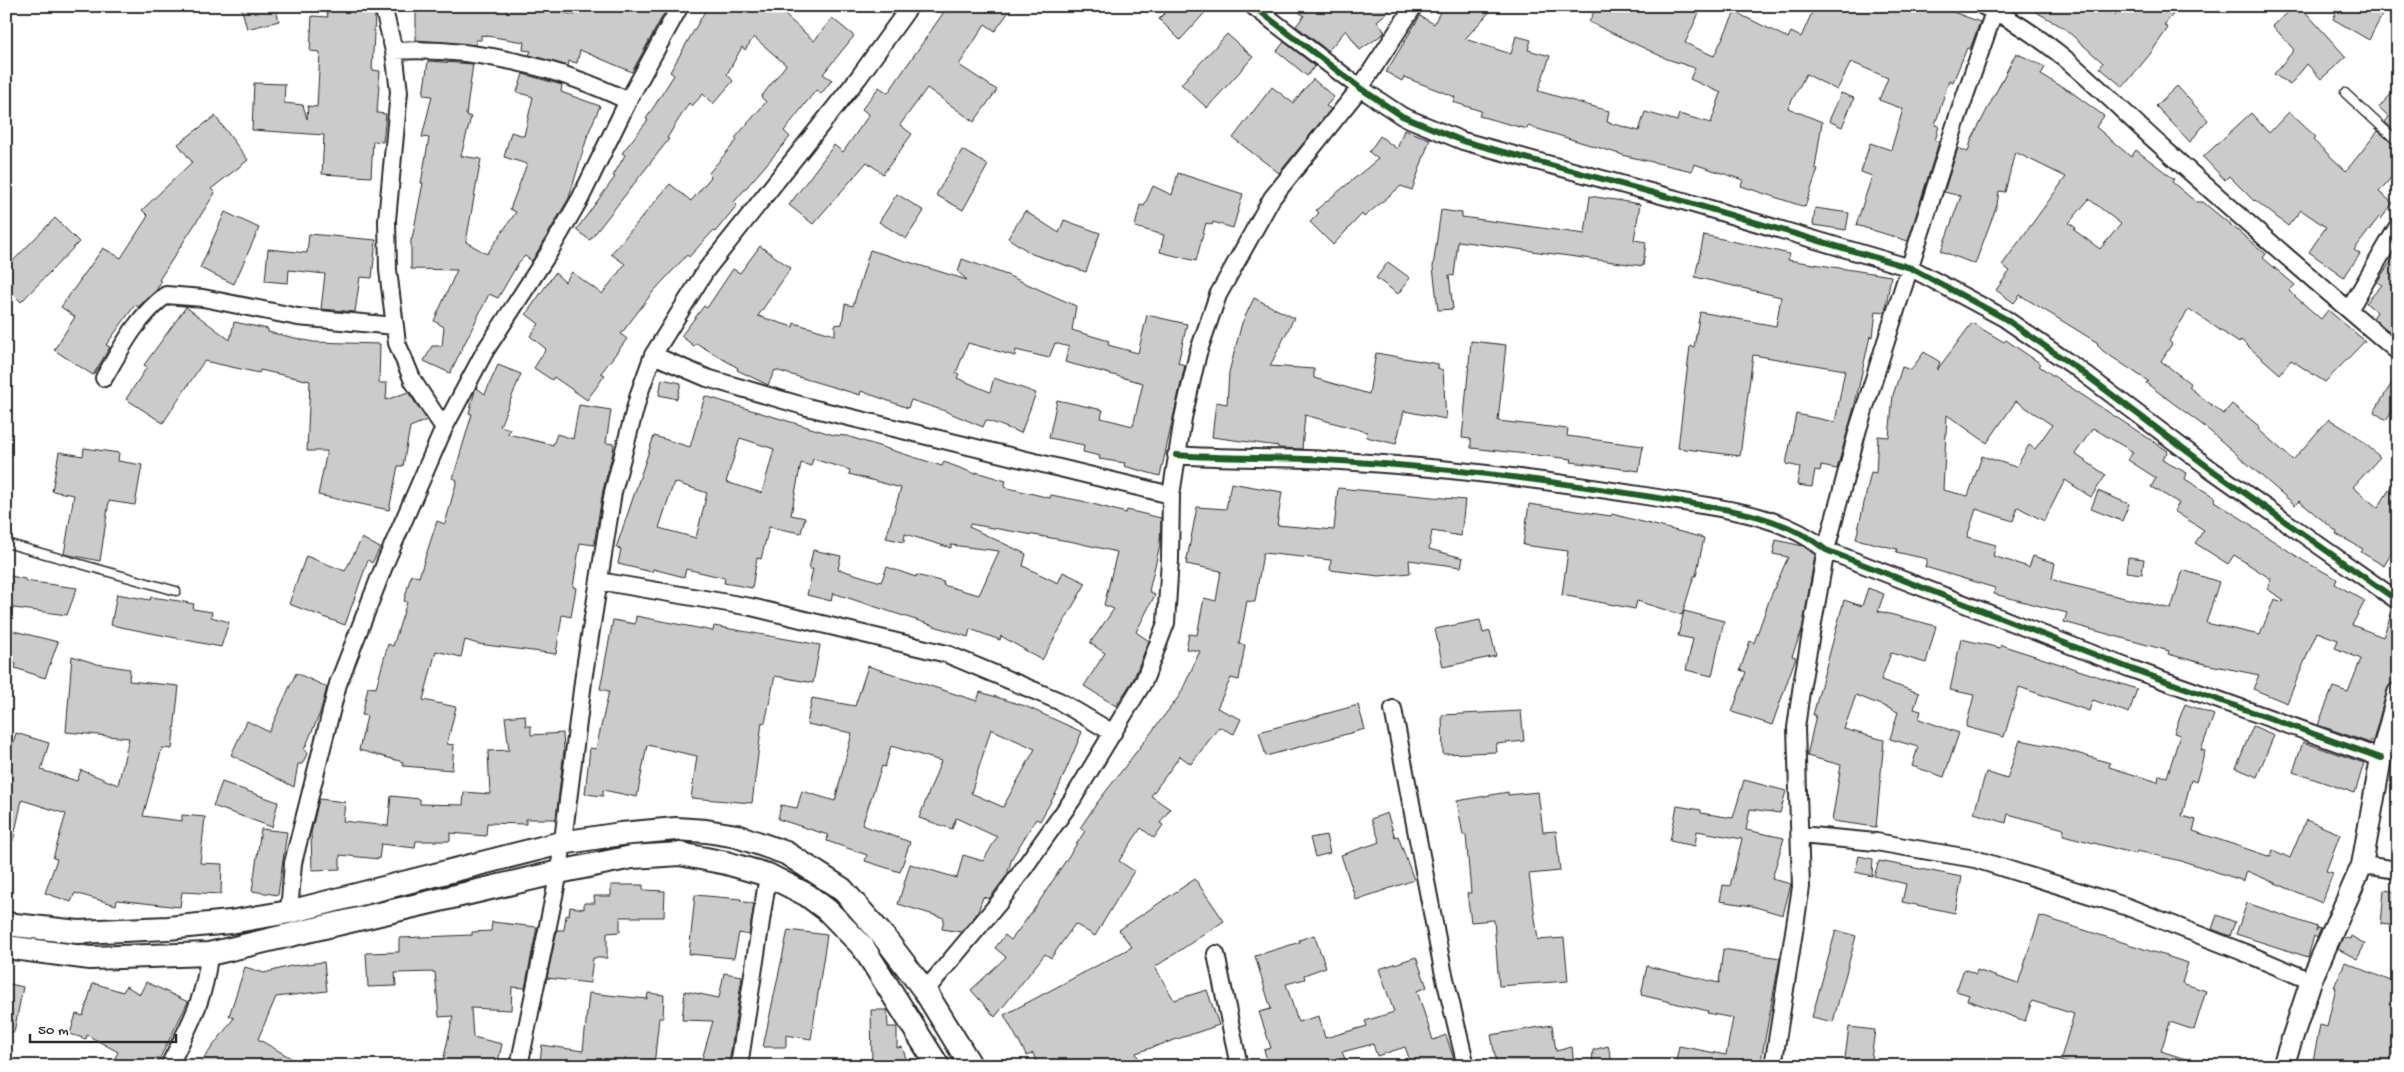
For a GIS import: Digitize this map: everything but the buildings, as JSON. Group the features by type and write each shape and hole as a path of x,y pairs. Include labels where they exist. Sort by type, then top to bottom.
{"main road":[{"path":"6,924 78,932 168,928 230,922 289,912 561,843 621,834 676,829 737,836 786,853 842,889 884,937 925,991 966,1058"},
{"path":"6,947 90,958 209,954 559,872 632,857 680,854 726,863 768,875 808,895 828,910 862,948 922,1038 938,1066"}],"street":[{"path":"383,6 394,51 399,92 387,220 388,270 397,343 413,380 444,428"},
{"path":"289,912 293,863 338,684 386,561 444,428 485,351 548,254 580,199 628,102 680,6"},
{"path":"519,1066 559,872 561,843 613,492 639,394 653,355 706,270 858,77 910,6"},
{"path":"1254,6 1360,88 1402,116 1463,140 1683,201 1910,268 2012,324 2078,369 2212,470 2398,601"},
{"path":"925,991 1002,899 1072,800 1144,681 1166,623 1171,496 1176,455 1198,353 1218,296 1272,198 1286,183 1360,88 1414,6"},
{"path":"1773,1066 1791,963 1801,887 1796,776 1796,728 1826,550 1858,429 1991,8 2023,26 2056,50 2213,193 2398,352"},
{"path":"394,51 427,49 454,51 505,61 555,73 604,89 628,102"},
{"path":"2349,310 2398,226"},
{"path":"104,378 134,325 152,306 166,295 204,298 298,317 395,326"},
{"path":"653,355 707,378 807,407 1171,496"},
{"path":"1176,455 1315,460 1494,475 1611,490 1740,512 1789,525 1810,536 1826,550 2129,668 2381,758"},
{"path":"599,580 751,607 947,654 1059,701 1113,732"},
{"path":"2284,1066 2311,981 2362,865 2381,758 2398,693"},
{"path":"1393,709 1443,970 1466,1066"},
{"path":"1800,835 1876,842 1975,858 2125,906 2311,981"},
{"path":"2362,865 2398,870"},
{"path":"739,1066 768,875"},
{"path":"169,1066 202,1001 207,980 209,954"},
{"path":"1216,954 1239,1066"}],"lane":[{"path":"2345,93 2398,142"},
{"path":"6,543 176,591"}],"cycle path":[{"path":"1253,6 1360,88 1402,116 1463,141 1683,201 1911,268 2004,318 2078,369 2212,470 2398,601"},
{"path":"1176,455 1324,460 1492,474 1702,505 1767,519 1808,537 1826,550 2129,668 2381,758"}]}
